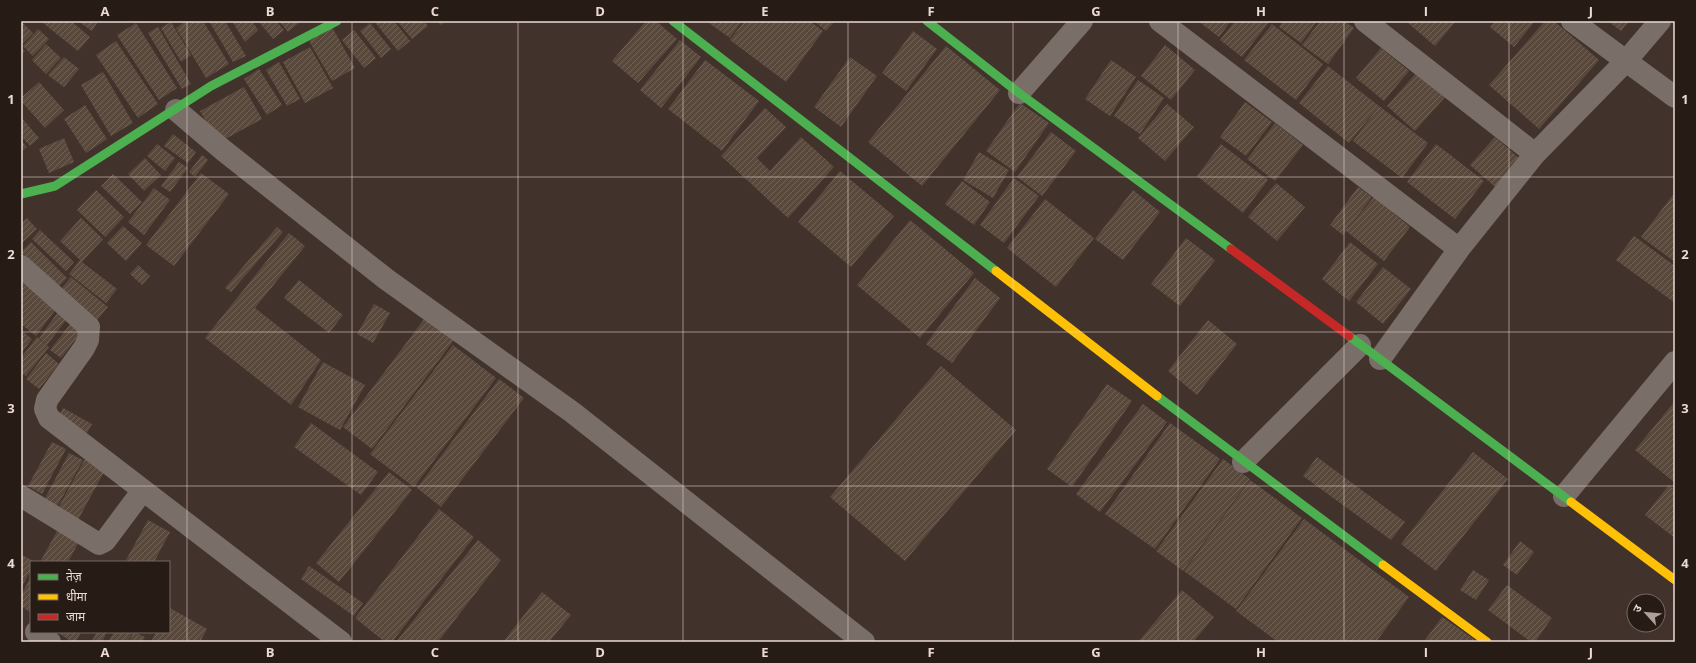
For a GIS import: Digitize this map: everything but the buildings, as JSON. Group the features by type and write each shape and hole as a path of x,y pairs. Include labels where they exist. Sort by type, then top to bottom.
{"street":[{"path":"21,194 55,186 176,110 211,86 337,21"},
{"path":"673,21 1244,462 1486,642"},
{"path":"927,21 1019,93 1380,359 1675,580"},
{"path":"1019,93 1082,21"},
{"path":"1160,21 1459,249"},
{"path":"1365,21 1536,154"},
{"path":"1572,21 1675,97"},
{"path":"1380,359 1459,249 1536,154 1626,61 1660,21"},
{"path":"176,110 223,150 386,279 572,412 856,640"},
{"path":"21,266 89,327 88,340 84,348 47,400 45,409 49,418 341,642"},
{"path":"1244,462 1360,345"},
{"path":"1564,496 1675,362"},
{"path":"21,496 99,544 105,541 143,490"},
{"path":"21,622 30,628"},
{"path":"37,633 50,642"}],"traffic: fast":[{"path":"21,194 55,186 211,86 337,21"},
{"path":"673,21 996,271"},
{"path":"927,21 1019,93 1231,249"},
{"path":"1349,336 1571,502"},
{"path":"1157,396 1383,565"}],"traffic: slow":[{"path":"996,271 1157,396"},
{"path":"1571,502 1675,580"},
{"path":"1383,565 1487,642"}],"traffic: jam":[{"path":"1231,249 1349,336"}]}
